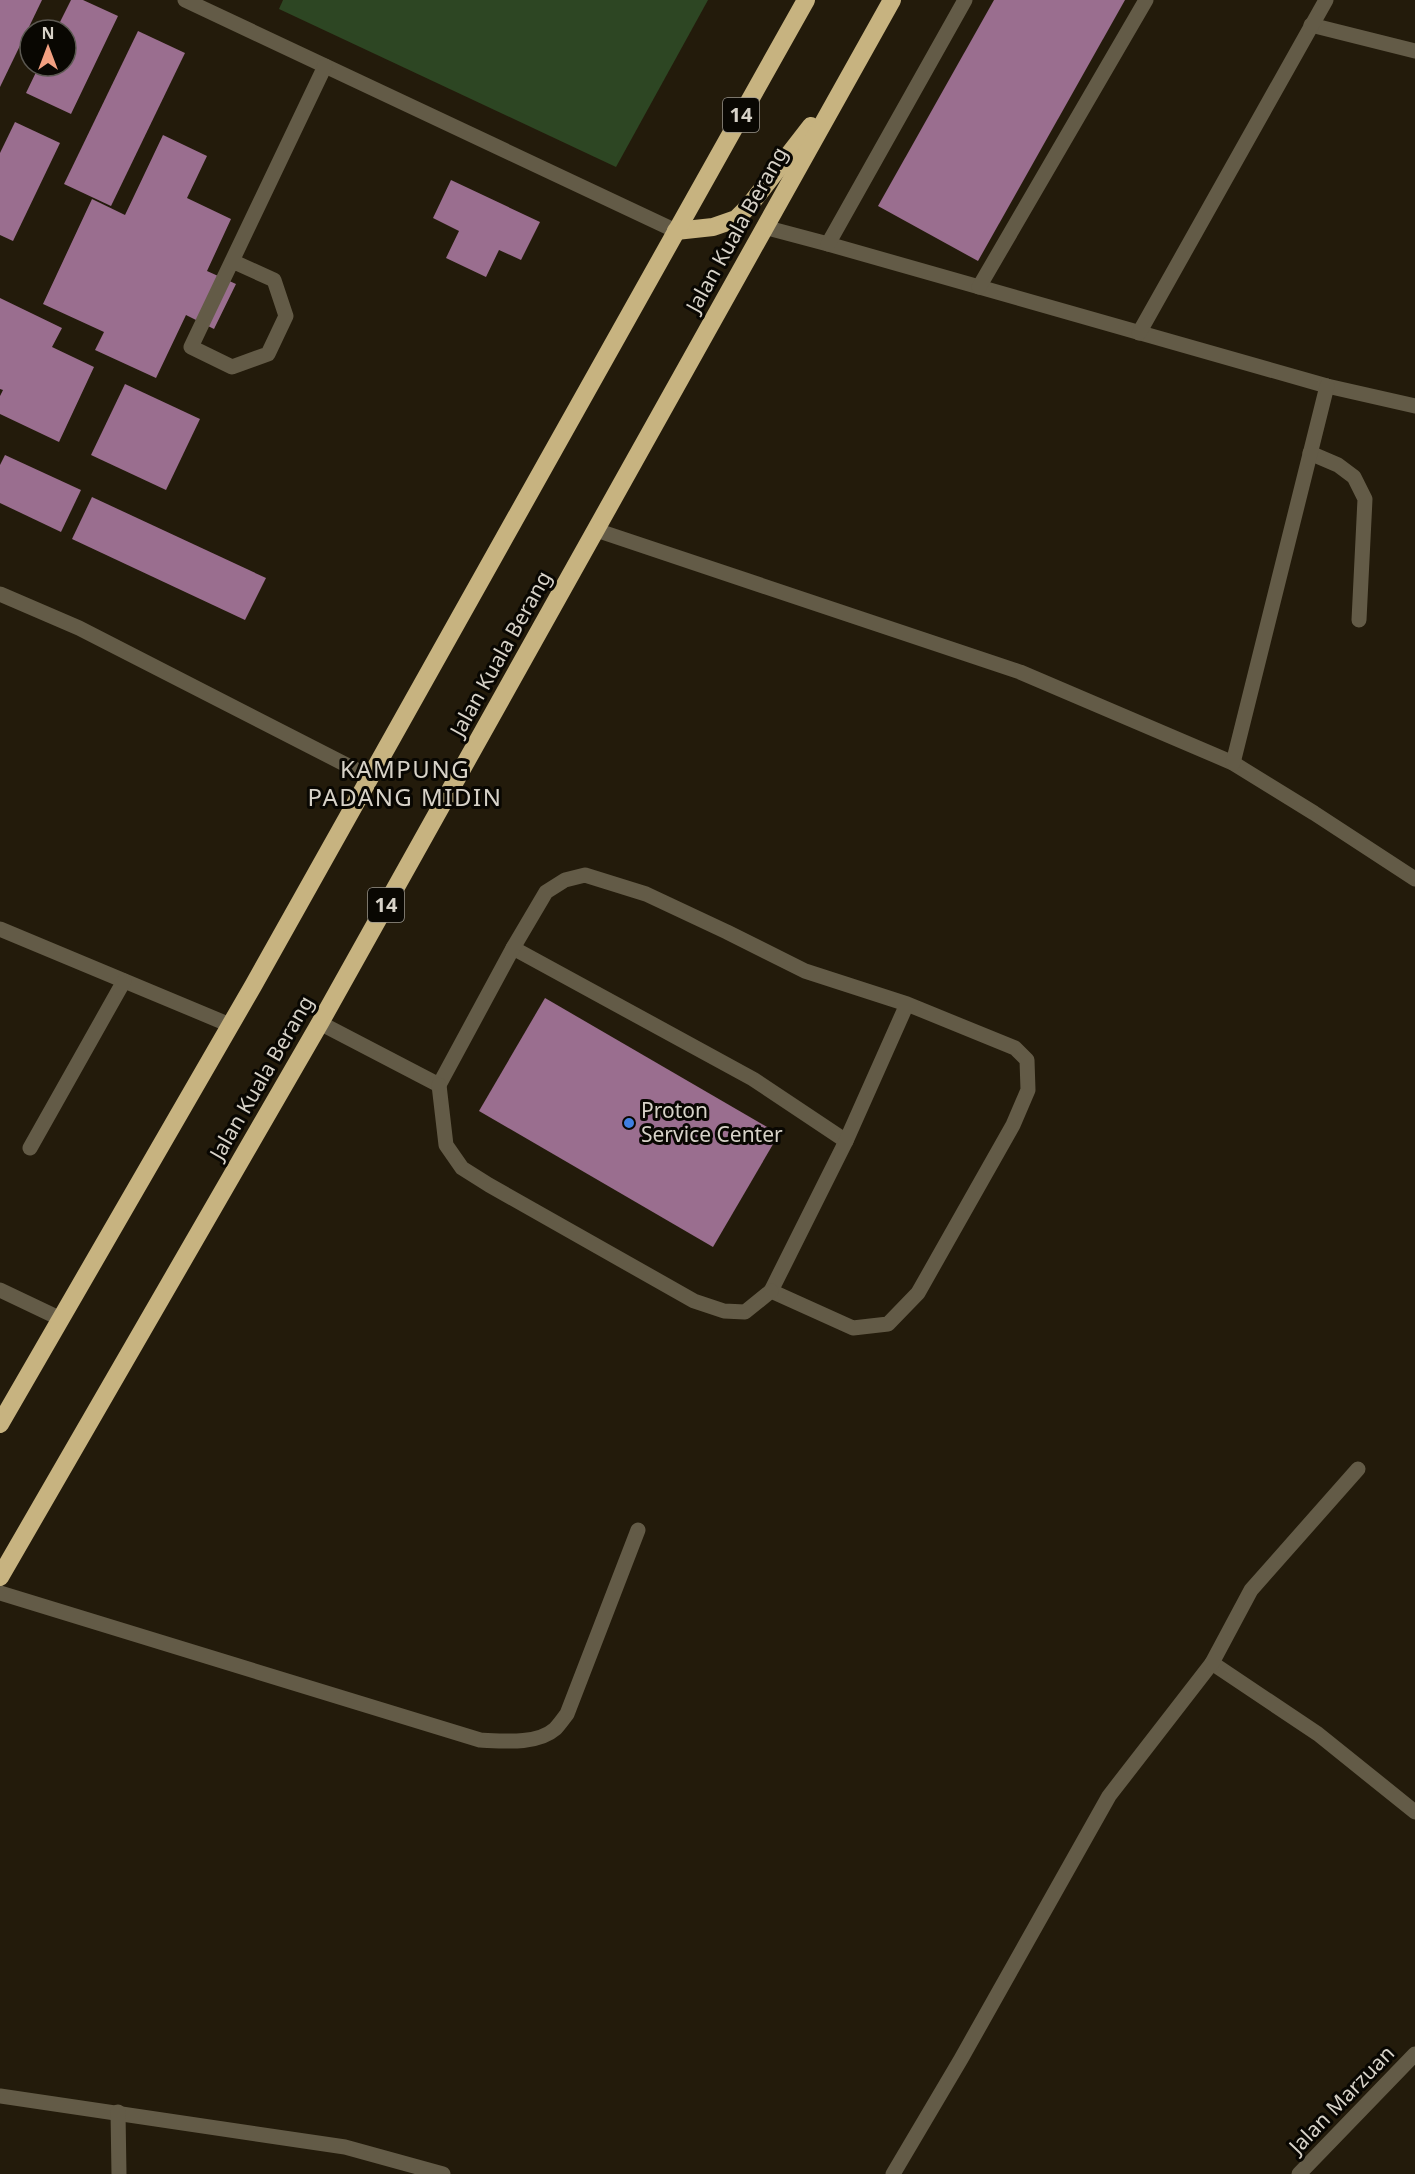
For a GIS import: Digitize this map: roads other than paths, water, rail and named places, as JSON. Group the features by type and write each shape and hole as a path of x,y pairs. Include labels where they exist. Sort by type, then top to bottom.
{"highway":[{"name":"14","path":"0,1424 230,1025 806,0"},
{"name":"Jalan Kuala Berang","path":"0,1578 320,1023 892,0"},
{"path":"676,231 713,227 736,219 749,206 849,77"}],"street":[{"path":"185,0 676,231"},
{"path":"828,244 965,0"},
{"path":"978,287 1146,0"},
{"path":"1139,333 1326,0"},
{"path":"1311,26 1415,51"},
{"path":"232,261 274,280 286,316 268,354 232,367 191,347 232,261 325,66"},
{"path":"764,227 1327,386 1415,406"},
{"path":"1233,763 1327,386"},
{"path":"1310,453 1338,465 1354,477 1365,499 1359,620"},
{"path":"597,530 1020,672 1233,763 1415,879"},
{"path":"0,594 80,628 370,777"},
{"path":"771,1291 853,1328 888,1324 918,1293 1012,1125 1028,1090 1027,1060 1016,1048 907,1004 805,971 646,894 585,876 565,880 546,892 439,1085 446,1145 462,1168 694,1300 724,1311 745,1312 771,1291 846,1141 907,1004"},
{"path":"0,928 230,1025"},
{"path":"513,948 753,1079 846,1141"},
{"path":"30,1148 124,981"},
{"path":"320,1023 439,1085"},
{"path":"0,1290 61,1319"},
{"path":"893,2174 962,2059 1109,1796 1212,1663 1251,1590 1358,1468"},
{"path":"0,1593 480,1740 510,1742 536,1738 553,1731 567,1714 638,1530"},
{"path":"1212,1663 1318,1734 1415,1812"},
{"name":"Jalan Marzuan","path":"1299,2174 1415,2054"},
{"path":"0,2096 345,2147 443,2174"},
{"path":"118,2112 119,2174"}],"place":[{"name":"Proton Service Center","path":"629,1123"}],"district":[{"name":"KAMPUNG PADANG MIDIN","path":"405,784"}]}
